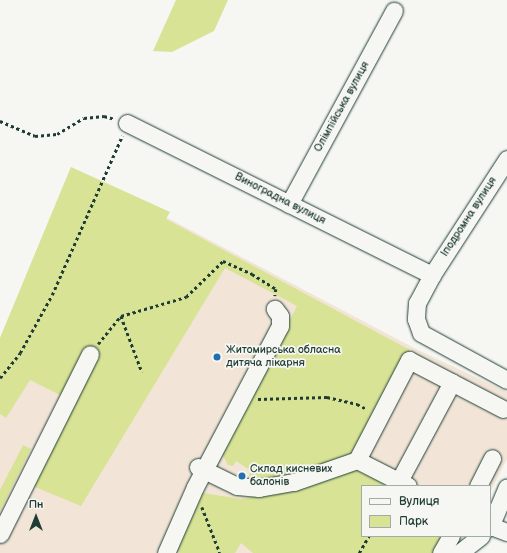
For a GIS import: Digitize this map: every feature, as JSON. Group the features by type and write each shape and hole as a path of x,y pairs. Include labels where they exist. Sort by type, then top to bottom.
{"street":[{"name":"Олімпійська вулиця","path":"289,204 394,11"},
{"name":"Виноградна вулиця","path":"127,123 432,275"},
{"name":"Іподромна вулиця","path":"507,159 432,275 417,303 416,319 421,332 507,380"},
{"path":"166,553 195,487 201,469 243,399 280,326 280,316 275,309"},
{"path":"0,534 90,354"},
{"path":"201,469 237,486 278,487 357,460 409,360 503,409"},
{"path":"357,460 404,483 452,382"},
{"path":"478,485 492,458"},
{"path":"491,521 507,487"},
{"path":"491,530 507,532"},
{"path":"441,553 450,537"},
{"path":"459,553 478,537"}],"path":[{"path":"0,121 35,136 57,134 84,118 104,116 127,123 52,295 20,353 0,378"},
{"path":"90,354 120,316 186,297 222,261 252,274 276,288 275,309"},
{"path":"120,316 142,372"},
{"path":"243,399 327,397 357,404 380,416"},
{"path":"195,487 220,553"},
{"path":"359,553 368,537"}],"shaded area":[{"name":"Житомирська обласна дитяча лікарня","path":"71,167 416,349 507,392 507,459 491,491 491,485 361,485 361,537 463,537 449,553 0,553 0,338"}],"green space":[{"path":"176,0 228,0 214,31 172,52 153,51"},
{"path":"71,167 170,212 166,219 410,350 356,453 286,478 260,480 249,475 251,471 236,461 233,466 228,465 222,454 297,306 225,268 81,506 30,485 72,401 30,380 6,418 0,414 0,338"},
{"path":"23,445 31,449 0,511 0,490"},
{"path":"354,469 386,485 361,485 361,537 443,537 435,553 253,553 241,543 235,553 180,553 174,547 203,493 241,499 303,487"}],"place":[{"name":"Житомирська обласна дитяча лікарня","path":"217,357"},
{"name":"Склад кисневих балонів","path":"242,476"}]}
